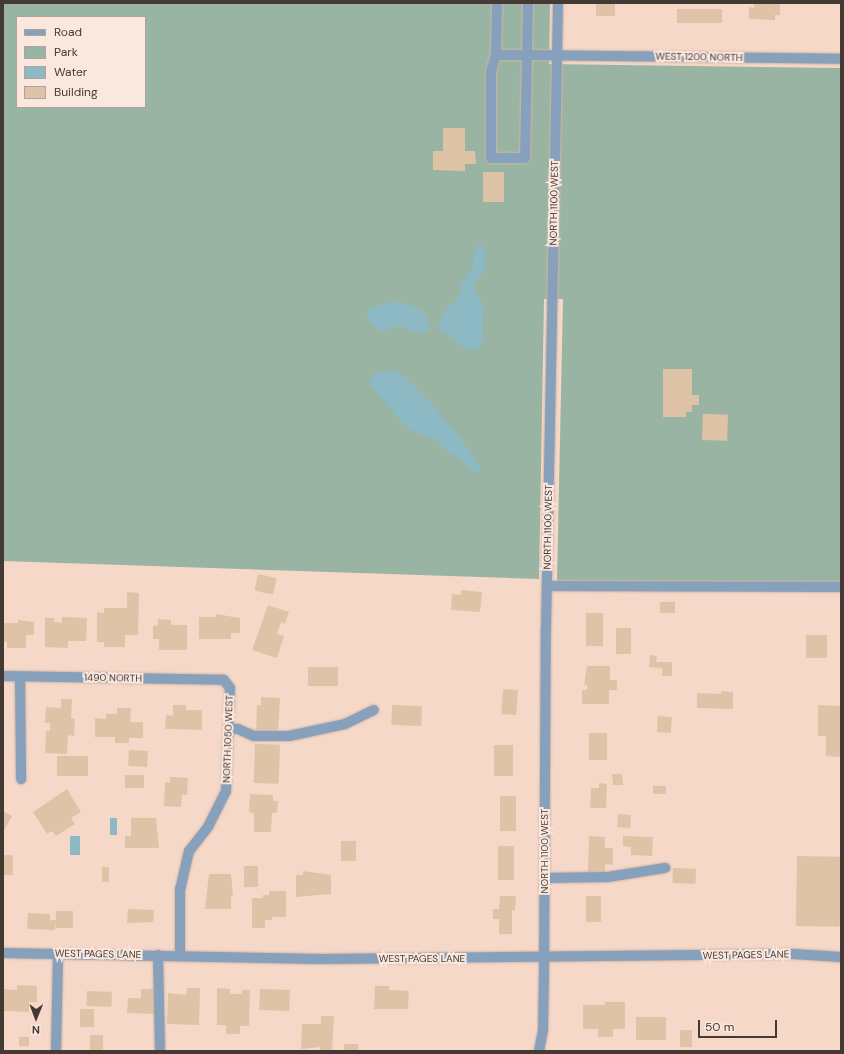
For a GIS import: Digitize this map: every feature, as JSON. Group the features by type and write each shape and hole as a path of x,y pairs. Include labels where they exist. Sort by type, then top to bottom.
{"street":[{"path":"498,3 496,55 491,72 491,158 525,158 528,3"},
{"name":"NORTH 1100 WEST","path":"539,1051 543,1030 547,586 558,3"},
{"name":"WEST 1200 NORTH","path":"496,55 841,59"},
{"path":"547,586 841,587"},
{"name":"1490 NORTH","path":"3,676 224,680"},
{"path":"20,677 21,779"},
{"name":"NORTH 1050 WEST","path":"180,955 180,889 189,851 208,827 226,791 230,688 224,680"},
{"path":"229,729 238,729 254,736 289,736 345,724 374,710"},
{"path":"545,878 608,877 665,868"},
{"name":"WEST PAGES LANE","path":"3,953 180,955 321,959 544,958 793,954 841,957"},
{"path":"56,1051 58,954"},
{"path":"158,955 160,1051"}],"green space":[{"path":"3,3 550,3 549,64 841,68 841,586 557,581 563,299 544,299 539,579 3,561"}],"water":[{"path":"479,245 485,248 485,272 472,284 484,306 482,316 483,339 478,350 468,350 438,328 442,314 461,296 461,284 472,269 475,249"},
{"path":"391,302 404,303 424,311 430,325 428,331 417,333 399,326 382,331 372,325 367,316 367,309"},
{"path":"385,371 394,371 402,375 427,399 463,441 481,468 479,472 475,472 457,457 447,452 436,440 413,431 401,421 369,384 374,374"},
{"path":"110,818 117,818 117,835 110,835"},
{"path":"70,836 80,836 80,855 70,855"}],"building":[{"path":"596,3 615,3 615,16 596,16"},
{"path":"754,3 780,3 780,15 775,15 775,20 749,19 749,7 754,8"},
{"path":"677,9 722,9 722,23 677,23"},
{"path":"443,128 465,128 465,151 475,151 476,164 465,164 465,171 433,170 433,151 443,151"},
{"path":"483,172 504,172 504,202 483,202"},
{"path":"663,369 692,369 692,395 699,395 699,405 692,405 692,412 686,412 686,417 663,417"},
{"path":"703,414 728,415 727,441 702,440"},
{"path":"258,574 277,578 273,595 254,591"},
{"path":"461,590 482,592 480,612 451,610 452,594 461,595"},
{"path":"127,592 139,593 138,635 125,635 125,647 104,647 104,642 97,642 97,612 104,613 104,608 127,608"},
{"path":"660,602 675,602 675,613 660,613"},
{"path":"268,605 289,612 285,624 281,622 277,634 284,636 277,658 252,650"},
{"path":"586,613 603,613 603,646 586,646"},
{"path":"216,614 240,618 240,633 231,633 231,639 199,639 199,617 216,617"},
{"path":"62,617 87,618 86,641 68,641 68,648 45,647 45,618 54,618 54,622 62,623"},
{"path":"158,619 171,620 171,625 187,625 187,650 159,650 159,639 153,639 153,626 158,625"},
{"path":"18,620 34,622 34,635 26,635 26,648 7,648 7,642 3,642 3,623 18,623"},
{"path":"616,628 631,628 631,654 616,654"},
{"path":"806,635 827,635 827,658 806,658"},
{"path":"650,655 657,656 656,662 672,662 672,676 662,676 662,668 649,667"},
{"path":"587,666 610,666 610,680 617,680 617,690 609,690 609,704 582,704 582,690 587,690 587,685 584,685"},
{"path":"308,667 338,667 338,686 308,686"},
{"path":"503,689 518,690 516,715 501,714"},
{"path":"721,691 733,692 733,709 697,708 697,693 721,694"},
{"path":"261,697 280,698 278,733 256,733 257,705 261,705"},
{"path":"61,699 72,699 71,718 75,719 74,736 68,735 67,754 45,753 46,731 50,731 50,723 45,723 46,707 61,708"},
{"path":"173,705 186,705 186,710 202,710 202,730 165,729 166,715 173,716"},
{"path":"392,705 422,706 421,726 391,725"},
{"path":"818,705 841,706 841,757 826,756 826,736 818,736"},
{"path":"117,708 131,708 130,722 143,722 143,738 129,738 129,743 115,743 115,737 95,737 95,718 106,719 106,714 117,714"},
{"path":"658,716 672,717 671,733 657,732"},
{"path":"589,733 607,733 607,760 589,760"},
{"path":"255,744 280,745 279,784 254,783"},
{"path":"494,745 513,745 513,776 494,776"},
{"path":"129,750 148,751 147,767 128,766"},
{"path":"57,756 88,756 88,776 57,776"},
{"path":"612,774 622,774 623,785 613,785"},
{"path":"125,775 144,775 144,788 125,788"},
{"path":"170,777 188,778 187,795 182,795 181,807 164,806 165,782 170,783"},
{"path":"599,783 607,784 606,808 590,808 591,788 599,788"},
{"path":"653,786 666,786 666,794 653,794"},
{"path":"67,789 81,812 71,818 75,824 56,836 52,831 47,834 33,812"},
{"path":"250,794 273,795 273,801 278,801 277,813 272,813 271,832 254,832 254,813 249,812"},
{"path":"500,796 516,796 516,831 500,831"},
{"path":"3,811 12,816 3,832"},
{"path":"618,814 631,815 630,828 617,827"},
{"path":"131,818 156,818 159,848 125,848 125,836 131,836"},
{"path":"589,836 605,837 605,848 613,848 613,865 605,864 605,873 588,872"},
{"path":"623,836 653,837 652,856 631,855 631,847 623,846"},
{"path":"341,841 356,841 356,861 341,861"},
{"path":"498,846 514,846 514,880 498,880"},
{"path":"3,855 13,855 13,875 3,875"},
{"path":"797,856 841,857 840,927 796,926"},
{"path":"244,866 258,866 258,887 244,887"},
{"path":"102,867 109,867 109,882 102,882"},
{"path":"673,868 696,869 695,884 672,883"},
{"path":"303,871 331,875 331,894 296,897 296,875 303,875"},
{"path":"209,874 231,874 233,896 231,896 231,909 205,909"},
{"path":"269,891 286,891 286,917 272,917 272,920 265,920 265,928 252,928 252,898 263,898 263,895 269,895"},
{"path":"500,896 516,896 515,910 512,910 512,934 499,934 499,919 493,919 493,909 499,909"},
{"path":"586,896 601,896 601,922 586,922"},
{"path":"128,909 154,910 153,922 127,923"},
{"path":"56,911 73,911 73,928 56,928"},
{"path":"28,913 50,914 50,920 56,920 55,930 27,929"},
{"path":"17,985 37,986 37,1002 29,1002 29,1012 3,1011 3,989 17,990"},
{"path":"375,986 389,986 389,990 409,991 408,1009 374,1009"},
{"path":"187,988 200,988 199,1025 167,1024 168,993 186,995"},
{"path":"217,988 230,989 230,994 242,994 242,990 250,990 249,1026 240,1026 240,1034 226,1034 226,1025 217,1025"},
{"path":"141,989 157,989 157,1014 127,1013 128,998 141,998"},
{"path":"260,989 290,990 289,1011 259,1010"},
{"path":"87,991 112,992 111,1007 86,1006"},
{"path":"605,1002 625,1002 625,1029 613,1029 613,1037 598,1037 598,1029 583,1029 583,1005 605,1005"},
{"path":"80,1009 94,1009 94,1027 80,1027"},
{"path":"321,1016 334,1016 332,1051 320,1051 320,1047 301,1049 302,1024 321,1024"},
{"path":"636,1017 666,1017 666,1040 636,1040"},
{"path":"680,1030 692,1030 692,1047 680,1047"},
{"path":"90,1035 103,1035 103,1051 90,1051"},
{"path":"19,1037 29,1037 29,1046 19,1046"},
{"path":"344,1044 358,1044 358,1051 344,1051"}]}
